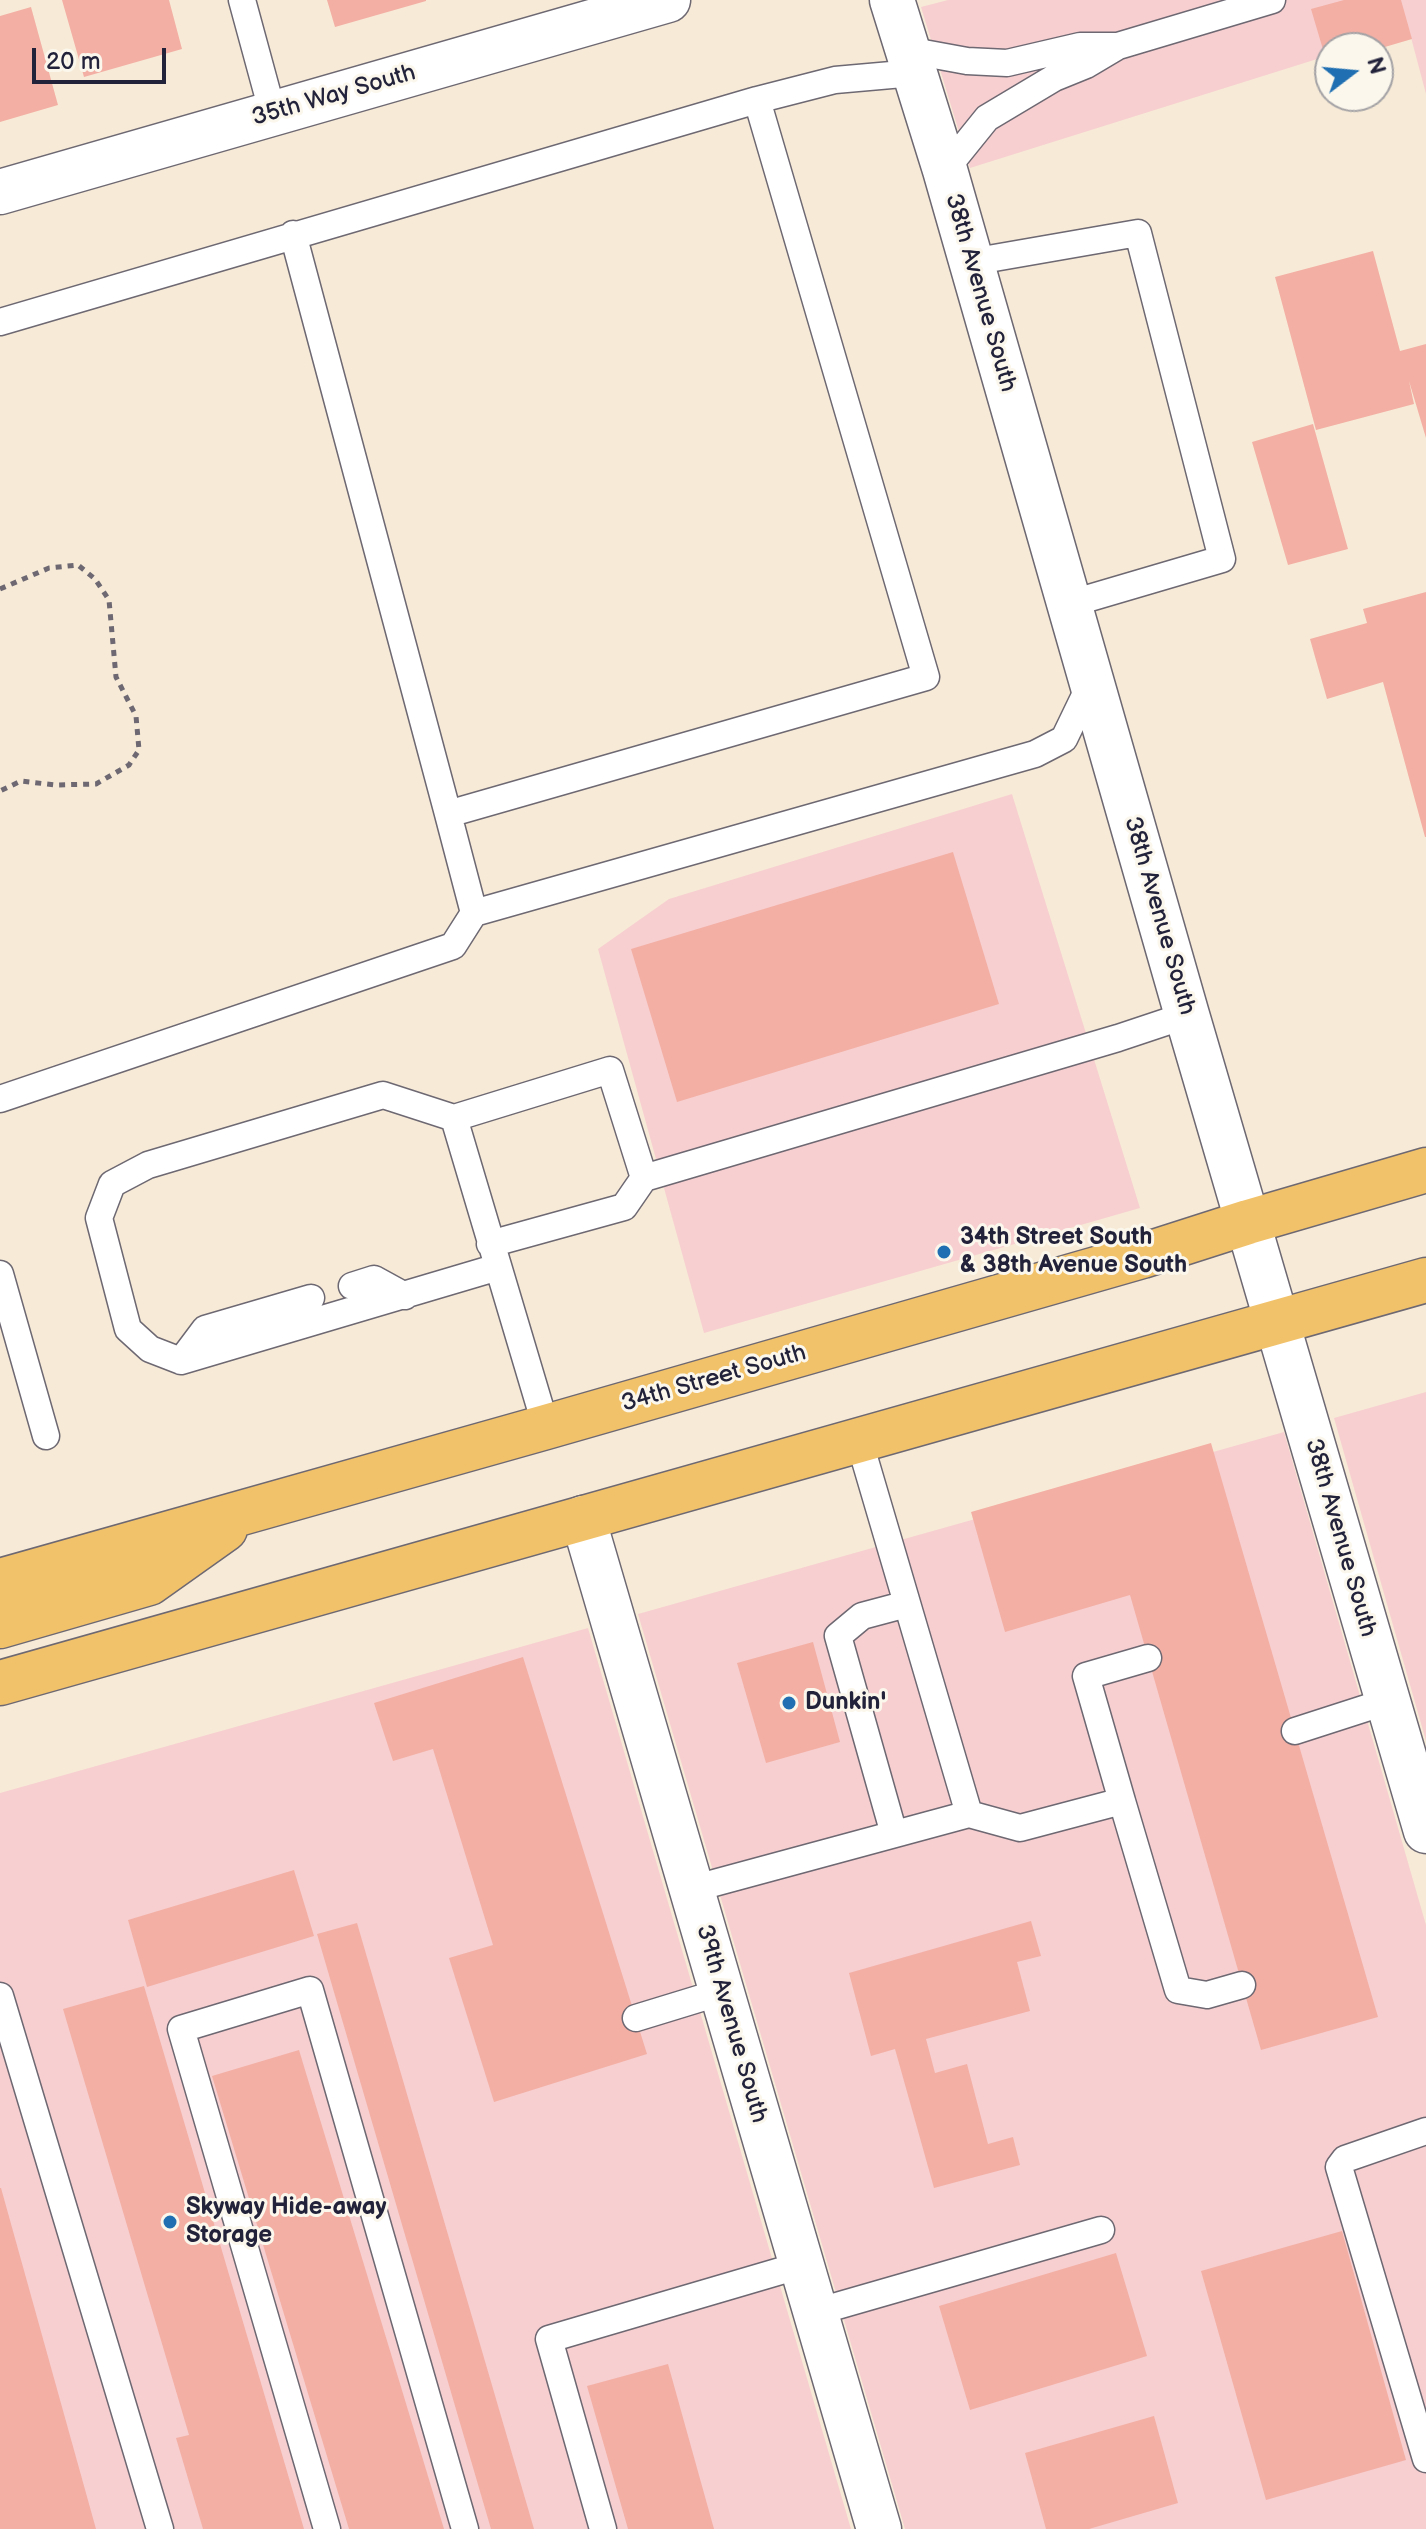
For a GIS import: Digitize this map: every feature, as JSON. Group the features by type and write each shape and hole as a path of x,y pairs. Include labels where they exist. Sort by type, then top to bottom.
{"highway":[{"name":"34th Street South","path":"0,1581 1142,1256 1426,1170"},
{"path":"0,1683 1426,1280"},
{"path":"0,1626 149,1583 250,1511"}],"street":[{"name":"35th Way South","path":"0,192 668,0"},
{"name":"38th Avenue South","path":"892,0 945,170 1187,1015 1426,1831"},
{"name":"39th Avenue South","path":"583,1518 879,2529"}],"lane":[{"path":"242,0 273,114"},
{"path":"945,170 987,118 1054,78 1086,65 1118,46 1272,0"},
{"path":"0,322 293,234 835,80 910,62 1007,63 1080,46 1118,46"},
{"path":"448,814 926,677 757,100"},
{"path":"971,262 1138,233 1222,559 1069,604"},
{"path":"293,234 474,913"},
{"path":"0,1099 453,946 474,913 1035,754 1064,739 1092,681"},
{"path":"644,1178 610,1070 454,1118 383,1095 148,1165 112,1184 99,1218 128,1329 150,1349 181,1361 405,1296 494,1256 624,1207 644,1178 1187,1015"},
{"path":"454,1118 546,1427"},
{"path":"0,1274 46,1436"},
{"path":"352,1286 374,1279 405,1296"},
{"path":"181,1361 205,1329 311,1298"},
{"path":"859,1440 969,1814"},
{"path":"894,1834 838,1636 862,1616 907,1604"},
{"path":"1148,1658 1086,1676 1178,1990 1207,1995 1242,1985"},
{"path":"1295,1731 1388,1701"},
{"path":"692,1889 969,1814 1020,1828 1122,1801"},
{"path":"327,2529 181,2029 310,1990 465,2529"},
{"path":"636,2018 721,1992"},
{"path":"0,1996 160,2529"},
{"path":"1426,2131 1345,2159 1339,2167 1426,2459"},
{"path":"816,2312 1101,2230"},
{"path":"603,2529 549,2339 801,2265"}],"path":[{"path":"0,589 49,568 78,565 95,579 109,600 116,677 136,716 139,750 129,765 96,784 55,785 21,781 0,791"}],"shaded area":[{"path":"948,0 1426,0 1426,94 1409,30 1394,33 1314,32 1314,60 970,168 921,7"},
{"path":"1012,794 1140,1208 704,1333 598,949 669,899"},
{"path":"1426,1392 1426,1741 1334,1418"},
{"path":"1284,1432 1426,1925 1426,2529 905,2529 638,1614"},
{"path":"588,1628 851,2529 0,2529 0,1793"}],"building":[{"path":"62,0 169,0 182,49 84,77"},
{"path":"327,0 426,0 426,1 335,27"},
{"path":"1344,0 1401,0 1412,39 1394,44 1394,32 1318,32 1311,9"},
{"path":"31,7 58,105 0,122 0,16"},
{"path":"1373,251 1400,351 1426,344 1426,438 1409,381 1414,404 1316,430 1275,277"},
{"path":"1313,424 1348,549 1288,565 1252,442"},
{"path":"1426,592 1425,837 1383,682 1327,699 1310,639 1367,623 1363,609"},
{"path":"953,852 999,1004 677,1102 631,949"},
{"path":"1211,1443 1378,2017 1261,2050 1130,1595 1005,1632 971,1512"},
{"name":"Dunkin'","path":"813,1642 840,1742 766,1763 737,1663"},
{"path":"523,1657 647,2054 494,2102 449,1958 493,1945 433,1749 393,1761 374,1703"},
{"path":"294,1870 314,1936 147,1987 128,1920"},
{"path":"1031,1921 1041,1956 1017,1962 1030,2011 926,2039 935,2073 967,2064 988,2144 1013,2137 1020,2165 934,2188 895,2049 871,2056 849,1973"},
{"name":"Skyway Hide-away Storage","path":"357,1923 534,2529 491,2529 317,1934"},
{"name":"Skyway Hide-away Storage","path":"144,1986 304,2529 203,2529 176,2438 189,2435 63,2009"},
{"name":"Skyway Hide-away Storage","path":"299,2050 444,2529 349,2529 212,2076"},
{"path":"1,2188 96,2529 0,2529"},
{"path":"1342,2231 1406,2460 1266,2500 1201,2271"},
{"path":"1116,2253 1147,2356 970,2410 939,2306"},
{"path":"668,2364 714,2529 628,2529 587,2386"},
{"path":"1154,2416 1178,2503 1089,2529 1046,2529 1025,2453"}],"place":[{"name":"34th Street South & 38th Avenue South","path":"944,1252"},
{"name":"Dunkin'","path":"789,1703"},
{"name":"Skyway Hide-away Storage","path":"170,2222"}]}
